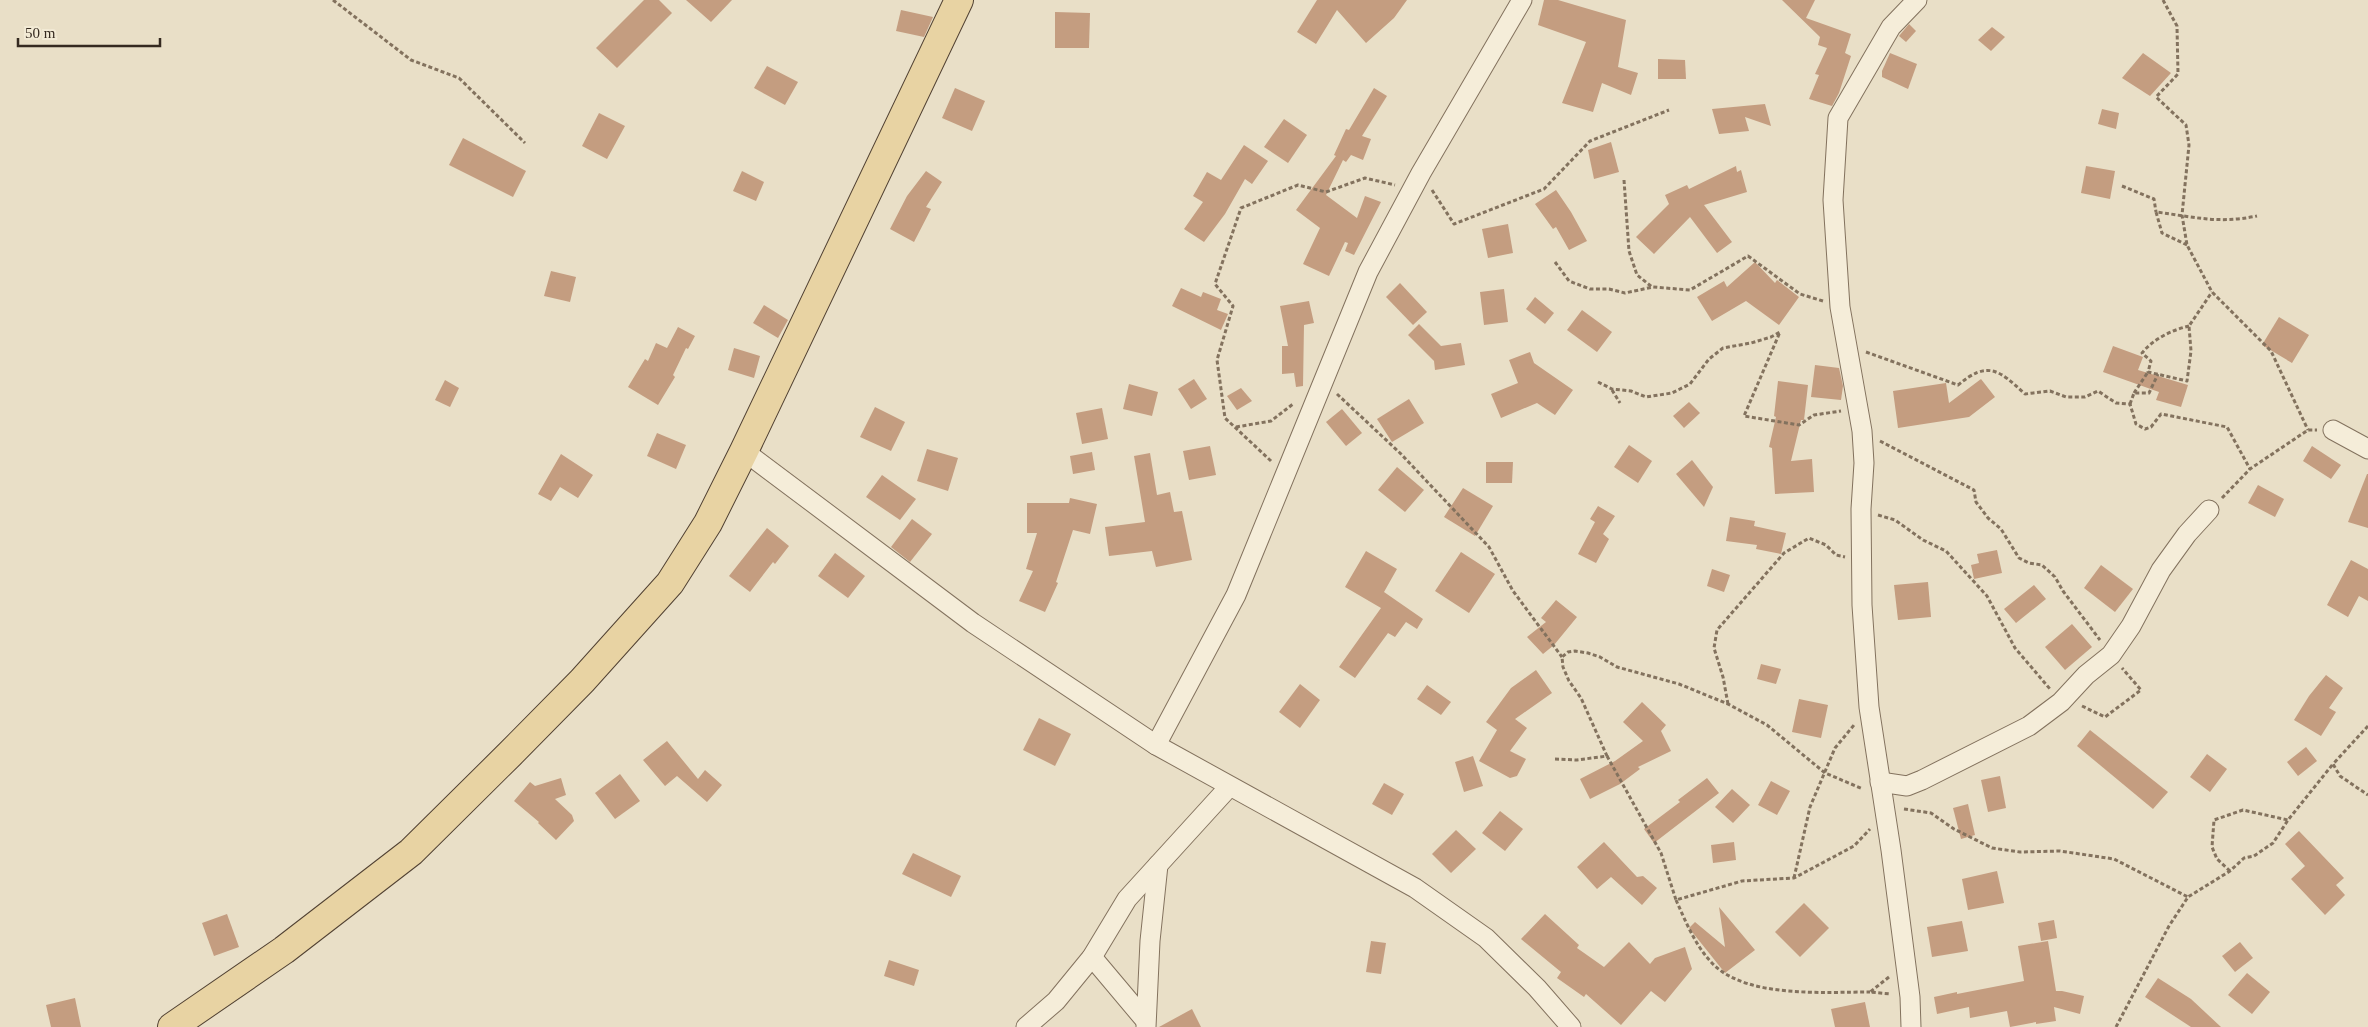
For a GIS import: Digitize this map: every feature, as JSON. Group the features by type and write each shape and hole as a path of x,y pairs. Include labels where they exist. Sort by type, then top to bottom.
{"main road":[{"path":"172,1027 284,950 411,852 582,681 670,583 708,523 744,452 959,0"}],"street":[{"path":"1156,745 1236,595 1368,272 1417,181 1522,0"},
{"path":"1911,1027 1910,996 1883,798 1868,707 1864,653 1862,561 1861,509 1864,463 1862,431 1856,409 1840,307 1833,200 1838,118 1891,27 1916,0"},
{"path":"2333,430 2368,449"},
{"path":"744,452 973,623 1156,745 1415,888 1486,938 1571,1027"},
{"path":"1883,798 2029,726 2061,702 2086,675 2111,655 2131,626 2166,563 2187,534 2209,510"},
{"path":"1026,1027 1056,1001 1092,957 1126,899 1229,787"},
{"path":"1145,1023 1158,864"},
{"path":"1092,957 1145,1023"}],"path":[{"path":"333,0 411,60 459,78 525,143"},
{"path":"2163,0 2177,26 2178,74 2156,97 2186,125 2189,146 2182,215 2187,245 2212,292 2271,351 2308,430"},
{"path":"1285,474 1225,418 1216,360 1233,306 1215,284 1241,208 1298,186 1326,192 1365,178 1417,181 1454,224 1544,190 1590,141 1670,110"},
{"path":"1624,180 1628,211 1629,251 1637,275 1653,287"},
{"path":"2122,186 2154,199 2162,233 2187,245"},
{"path":"2156,212 2208,220 2232,221 2257,216"},
{"path":"1555,262 1568,280 1590,289 1609,289 1625,293 1653,287 1690,290 1748,256 1800,294 1840,307"},
{"path":"2148,372 2188,381 2191,351 2189,326 2212,292"},
{"path":"2189,326 2178,328 2149,344 2142,353 2150,360 2148,372 2134,392 2130,404 2136,424 2145,429 2151,427 2161,414 2205,421 2227,427 2250,469"},
{"path":"1598,382 1612,389 1631,391 1646,397 1672,393 1690,384 1709,359 1723,348 1751,344 1780,332 1744,416 1799,425 1814,415 1856,409"},
{"path":"1846,345 1958,385 1972,373 1988,369 1995,373 2004,374 2024,394 2050,391 2066,397 2085,397 2098,391 2116,404 2130,404"},
{"path":"2134,392 2149,393 2158,374"},
{"path":"1235,427 1271,421 1323,381 1400,453 1489,547 1513,591 1562,657 1563,666 1569,681 1581,698 1607,756 1661,853 1676,900 1697,943 1713,964 1729,977 1760,987 1810,992 1870,992"},
{"path":"1612,389 1620,403"},
{"path":"2209,510 2250,469 2308,430 2333,430"},
{"path":"1861,509 1895,520 1923,540 1946,551 1987,596 2014,648 2061,702 2079,704 2105,717 2140,690 2111,655 2063,591 2055,577 2042,565 2029,564 2019,558 2001,529 1988,518 1976,502 1974,490 1862,431"},
{"path":"1728,704 1723,677 1714,648 1717,630 1784,553 1809,538 1826,545 1836,555 1862,561"},
{"path":"1562,657 1568,652 1588,653 1600,657 1616,667 1679,684 1728,704 1767,725 1824,773 1883,798 1897,808 1931,813 1954,829 1992,848 2020,852 2060,851 2114,859 2188,897"},
{"path":"1794,878 1810,807 1824,773 1835,748 1868,707"},
{"path":"2116,1027 2168,926 2188,897 2230,871 2244,858 2254,856 2273,843 2288,820 2368,726"},
{"path":"1555,759 1578,760 1607,756"},
{"path":"2334,764 2340,776 2368,796"},
{"path":"1676,900 1742,881 1794,878 1854,846 1883,798"},
{"path":"2230,871 2216,859 2212,847 2214,820 2243,810 2288,820"}],"building":[{"path":"644,0 659,0 672,13 617,68 596,48"},
{"path":"686,0 732,0 711,22"},
{"path":"1317,0 1407,0 1394,18 1366,43 1337,10 1316,44 1297,32"},
{"path":"1544,0 1558,0 1626,20 1618,67 1638,73 1631,95 1602,83 1593,112 1562,103 1586,42 1538,25"},
{"path":"1782,0 1815,0 1806,18 1851,34 1845,53 1851,56 1839,93 1832,106 1809,99 1819,75 1815,74 1827,48 1818,45 1820,37"},
{"path":"901,10 933,17 924,37 896,31"},
{"path":"1055,12 1090,13 1089,48 1055,48"},
{"path":"1909,24 1916,31 1906,42 1899,36"},
{"path":"1992,27 2005,37 1991,51 1978,40"},
{"path":"1890,53 1917,64 1908,89 1882,77 1882,71"},
{"path":"2143,53 2171,73 2150,96 2122,78"},
{"path":"1658,59 1685,60 1686,79 1658,79"},
{"path":"767,66 798,82 785,105 754,88"},
{"path":"955,88 985,101 972,131 942,118"},
{"path":"1374,88 1387,96 1362,136 1371,139 1363,160 1351,155 1346,162 1343,160 1326,195 1357,218 1365,196 1381,202 1354,255 1345,251 1348,243 1345,242 1329,276 1303,264 1320,228 1296,210 1336,156 1334,155 1346,129 1349,130"},
{"path":"1765,104 1771,126 1745,117 1749,131 1719,134 1712,109"},
{"path":"2102,109 2119,113 2116,129 2098,124"},
{"path":"599,113 625,126 607,159 582,146"},
{"path":"1284,119 1307,135 1288,163 1264,147"},
{"path":"463,138 526,171 513,197 449,165"},
{"path":"1611,142 1619,172 1594,179 1588,150"},
{"path":"1244,145 1268,161 1252,184 1245,179 1225,214 1204,242 1184,229 1203,202 1193,196 1207,172 1221,180"},
{"path":"1736,166 1737,172 1741,170 1747,192 1704,205 1732,242 1717,253 1690,217 1654,254 1636,237 1669,204 1665,195 1687,185 1689,189"},
{"path":"2086,166 2115,171 2110,199 2081,193"},
{"path":"742,171 764,182 756,201 733,191"},
{"path":"926,171 942,182 926,207 931,209 914,242 890,229 907,196"},
{"path":"1556,190 1587,241 1569,250 1556,227 1553,229 1535,204"},
{"path":"1508,224 1513,253 1488,258 1482,229"},
{"path":"1755,262 1775,283 1777,280 1799,297 1779,325 1746,301 1712,321 1697,297 1724,281 1727,287"},
{"path":"551,271 576,277 570,302 544,296"},
{"path":"1400,283 1427,312 1413,325 1386,297"},
{"path":"1181,288 1201,297 1203,292 1221,299 1217,310 1228,314 1221,330 1172,306"},
{"path":"1504,289 1508,322 1484,325 1480,292"},
{"path":"1535,297 1554,313 1545,324 1526,309"},
{"path":"1309,301 1314,323 1304,325 1303,386 1296,387 1294,373 1282,374 1282,346 1288,346 1280,306"},
{"path":"764,305 788,320 778,338 753,323"},
{"path":"1582,310 1612,332 1597,352 1567,330"},
{"path":"2279,317 2309,335 2292,363 2262,345"},
{"path":"1419,324 1441,346 1461,343 1465,365 1435,370 1434,361 1408,335"},
{"path":"678,327 695,336 688,349 686,348 673,375 675,377 658,405 628,387 645,359 648,361 656,343 667,348"},
{"path":"2113,346 2143,357 2138,370 2188,385 2181,407 2156,400 2159,392 2103,372"},
{"path":"734,348 760,356 754,378 728,370"},
{"path":"1530,352 1534,363 1573,390 1555,415 1537,403 1501,418 1491,394 1518,383 1509,360"},
{"path":"1815,365 1839,368 1843,386 1841,400 1811,397"},
{"path":"1194,379 1207,399 1191,409 1178,389"},
{"path":"1981,379 1995,397 1969,417 1898,428 1893,391 1946,383 1949,403"},
{"path":"445,380 459,388 450,407 435,400"},
{"path":"1778,381 1808,385 1804,420 1801,420 1791,461 1812,459 1814,492 1775,494 1772,448 1769,447 1776,417 1774,416"},
{"path":"1129,384 1158,392 1152,416 1123,409"},
{"path":"1241,388 1252,401 1237,410 1227,396"},
{"path":"1409,399 1424,423 1392,442 1377,419"},
{"path":"1689,402 1700,413 1684,428 1673,416"},
{"path":"875,407 905,422 891,451 860,437"},
{"path":"1102,408 1108,439 1082,444 1076,413"},
{"path":"1342,409 1362,433 1346,446 1326,422"},
{"path":"657,433 686,445 676,469 647,456"},
{"path":"1629,445 1652,461 1638,483 1614,467"},
{"path":"1210,446 1216,475 1189,480 1183,451"},
{"path":"2312,446 2341,465 2331,479 2303,461"},
{"path":"927,449 958,458 948,491 917,481"},
{"path":"1092,452 1095,470 1073,474 1070,456"},
{"path":"1150,453 1157,495 1170,492 1174,512 1182,511 1192,560 1156,567 1152,551 1109,556 1105,527 1145,522 1134,456"},
{"path":"561,454 593,475 578,498 560,487 551,501 538,494"},
{"path":"1692,460 1713,487 1704,507 1676,474"},
{"path":"1486,462 1513,462 1512,483 1486,483"},
{"path":"1397,467 1424,490 1405,512 1378,490"},
{"path":"2368,474 2368,528 2348,522"},
{"path":"882,475 916,499 900,520 866,497"},
{"path":"2258,485 2284,499 2275,517 2248,503"},
{"path":"1463,488 1493,506 1475,536 1444,517"},
{"path":"1070,498 1097,504 1090,534 1073,530 1056,582 1058,583 1045,612 1019,601 1033,571 1026,569 1037,533 1027,533 1027,503 1069,503"},
{"path":"1598,506 1615,516 1603,534 1609,539 1596,563 1578,554 1595,522 1590,519"},
{"path":"1730,517 1755,521 1754,526 1786,533 1781,554 1756,549 1757,545 1726,541"},
{"path":"912,519 932,534 910,562 891,547"},
{"path":"767,528 789,546 775,564 773,562 750,592 729,576"},
{"path":"1997,550 2002,573 1974,579 1971,565 1979,563 1977,554"},
{"path":"1366,551 1397,569 1384,592 1423,619 1417,629 1406,622 1395,637 1388,633 1355,678 1339,667 1381,608 1345,587"},
{"path":"1461,552 1495,574 1469,613 1435,591"},
{"path":"835,553 865,576 848,598 818,576"},
{"path":"2351,560 2368,569 2368,601 2359,596 2348,617 2327,605"},
{"path":"2101,565 2133,589 2115,612 2084,588"},
{"path":"1712,569 1730,575 1724,592 1707,586"},
{"path":"1928,582 1931,617 1898,620 1894,585"},
{"path":"2034,585 2046,599 2016,623 2004,609"},
{"path":"1556,600 1577,617 1554,645 1543,654 1527,637 1546,622 1541,618"},
{"path":"2072,624 2092,647 2065,670 2045,647"},
{"path":"1761,664 1781,669 1776,684 1757,679"},
{"path":"1536,670 1552,693 1515,719 1527,728 1510,751 1526,759 1517,776 1510,778 1479,761 1497,730 1486,722 1511,688"},
{"path":"2326,675 2343,688 2329,708 2336,712 2321,736 2294,720 2309,696"},
{"path":"1300,684 1320,700 1300,728 1279,712"},
{"path":"1427,685 1451,702 1441,715 1417,699"},
{"path":"1799,699 1828,705 1821,738 1792,732"},
{"path":"1642,702 1666,725 1661,731 1671,751 1638,767 1640,769 1620,784 1590,799 1580,779 1615,761 1643,741 1623,722"},
{"path":"1039,718 1071,734 1055,766 1023,750"},
{"path":"2090,730 2168,792 2153,809 2077,746"},
{"path":"667,741 698,779 705,770 722,785 707,802 677,776 665,786 643,760"},
{"path":"2306,747 2317,761 2298,776 2287,762"},
{"path":"2207,754 2227,769 2210,792 2190,777"},
{"path":"1473,756 1483,786 1464,792 1455,762"},
{"path":"620,774 640,801 615,819 595,793"},
{"path":"2000,776 2006,808 1988,812 1981,780"},
{"path":"561,778 566,795 555,799 572,815 574,821 556,840 539,822 514,801 530,782 535,786"},
{"path":"1707,778 1719,793 1654,843 1644,829 1680,802 1678,800"},
{"path":"1771,781 1790,791 1777,815 1758,805"},
{"path":"1384,783 1404,794 1392,815 1372,804"},
{"path":"1732,789 1750,805 1733,823 1715,807"},
{"path":"1968,804 1975,835 1961,839 1953,808"},
{"path":"1500,811 1523,829 1505,851 1482,833"},
{"path":"1456,830 1476,849 1451,873 1432,854"},
{"path":"2299,831 2344,878 2336,885 2345,895 2325,915 2291,879 2305,866 2285,844"},
{"path":"1604,842 1637,877 1643,876 1657,888 1642,905 1611,877 1597,889 1577,867"},
{"path":"1734,842 1736,860 1713,863 1711,845"},
{"path":"913,853 961,876 951,897 902,874"},
{"path":"1997,871 2004,903 1968,910 1962,879"},
{"path":"1804,903 1829,928 1800,957 1775,932"},
{"path":"1719,907 1755,950 1725,973 1689,928 1695,922 1725,947"},
{"path":"227,914 239,947 214,956 202,923"},
{"path":"1545,914 1579,945 1577,948 1604,967 1629,942 1650,964 1655,958 1685,947 1692,969 1665,1002 1651,991 1621,1025 1586,994 1584,997 1557,978 1561,972 1521,939"},
{"path":"2054,920 2057,938 2041,941 2038,923"},
{"path":"1962,921 1968,951 1932,957 1927,927"},
{"path":"1371,941 1386,943 1381,974 1366,972"},
{"path":"2048,941 2056,991 2084,996 2080,1014 2054,1007 2056,1021 2036,1024 2036,1022 2010,1027 2007,1011 1970,1018 1969,1007 1937,1014 1934,997 2024,981 2018,946"},
{"path":"2240,942 2253,958 2235,972 2222,956"},
{"path":"889,960 919,970 914,986 884,976"},
{"path":"2247,973 2270,992 2252,1014 2228,995"},
{"path":"2158,978 2191,999 2221,1027 2191,1027 2145,997"},
{"path":"75,998 81,1027 51,1027 46,1005"},
{"path":"1865,1002 1870,1027 1835,1027 1831,1009"},
{"path":"1192,1009 1201,1027 1159,1027"}]}
